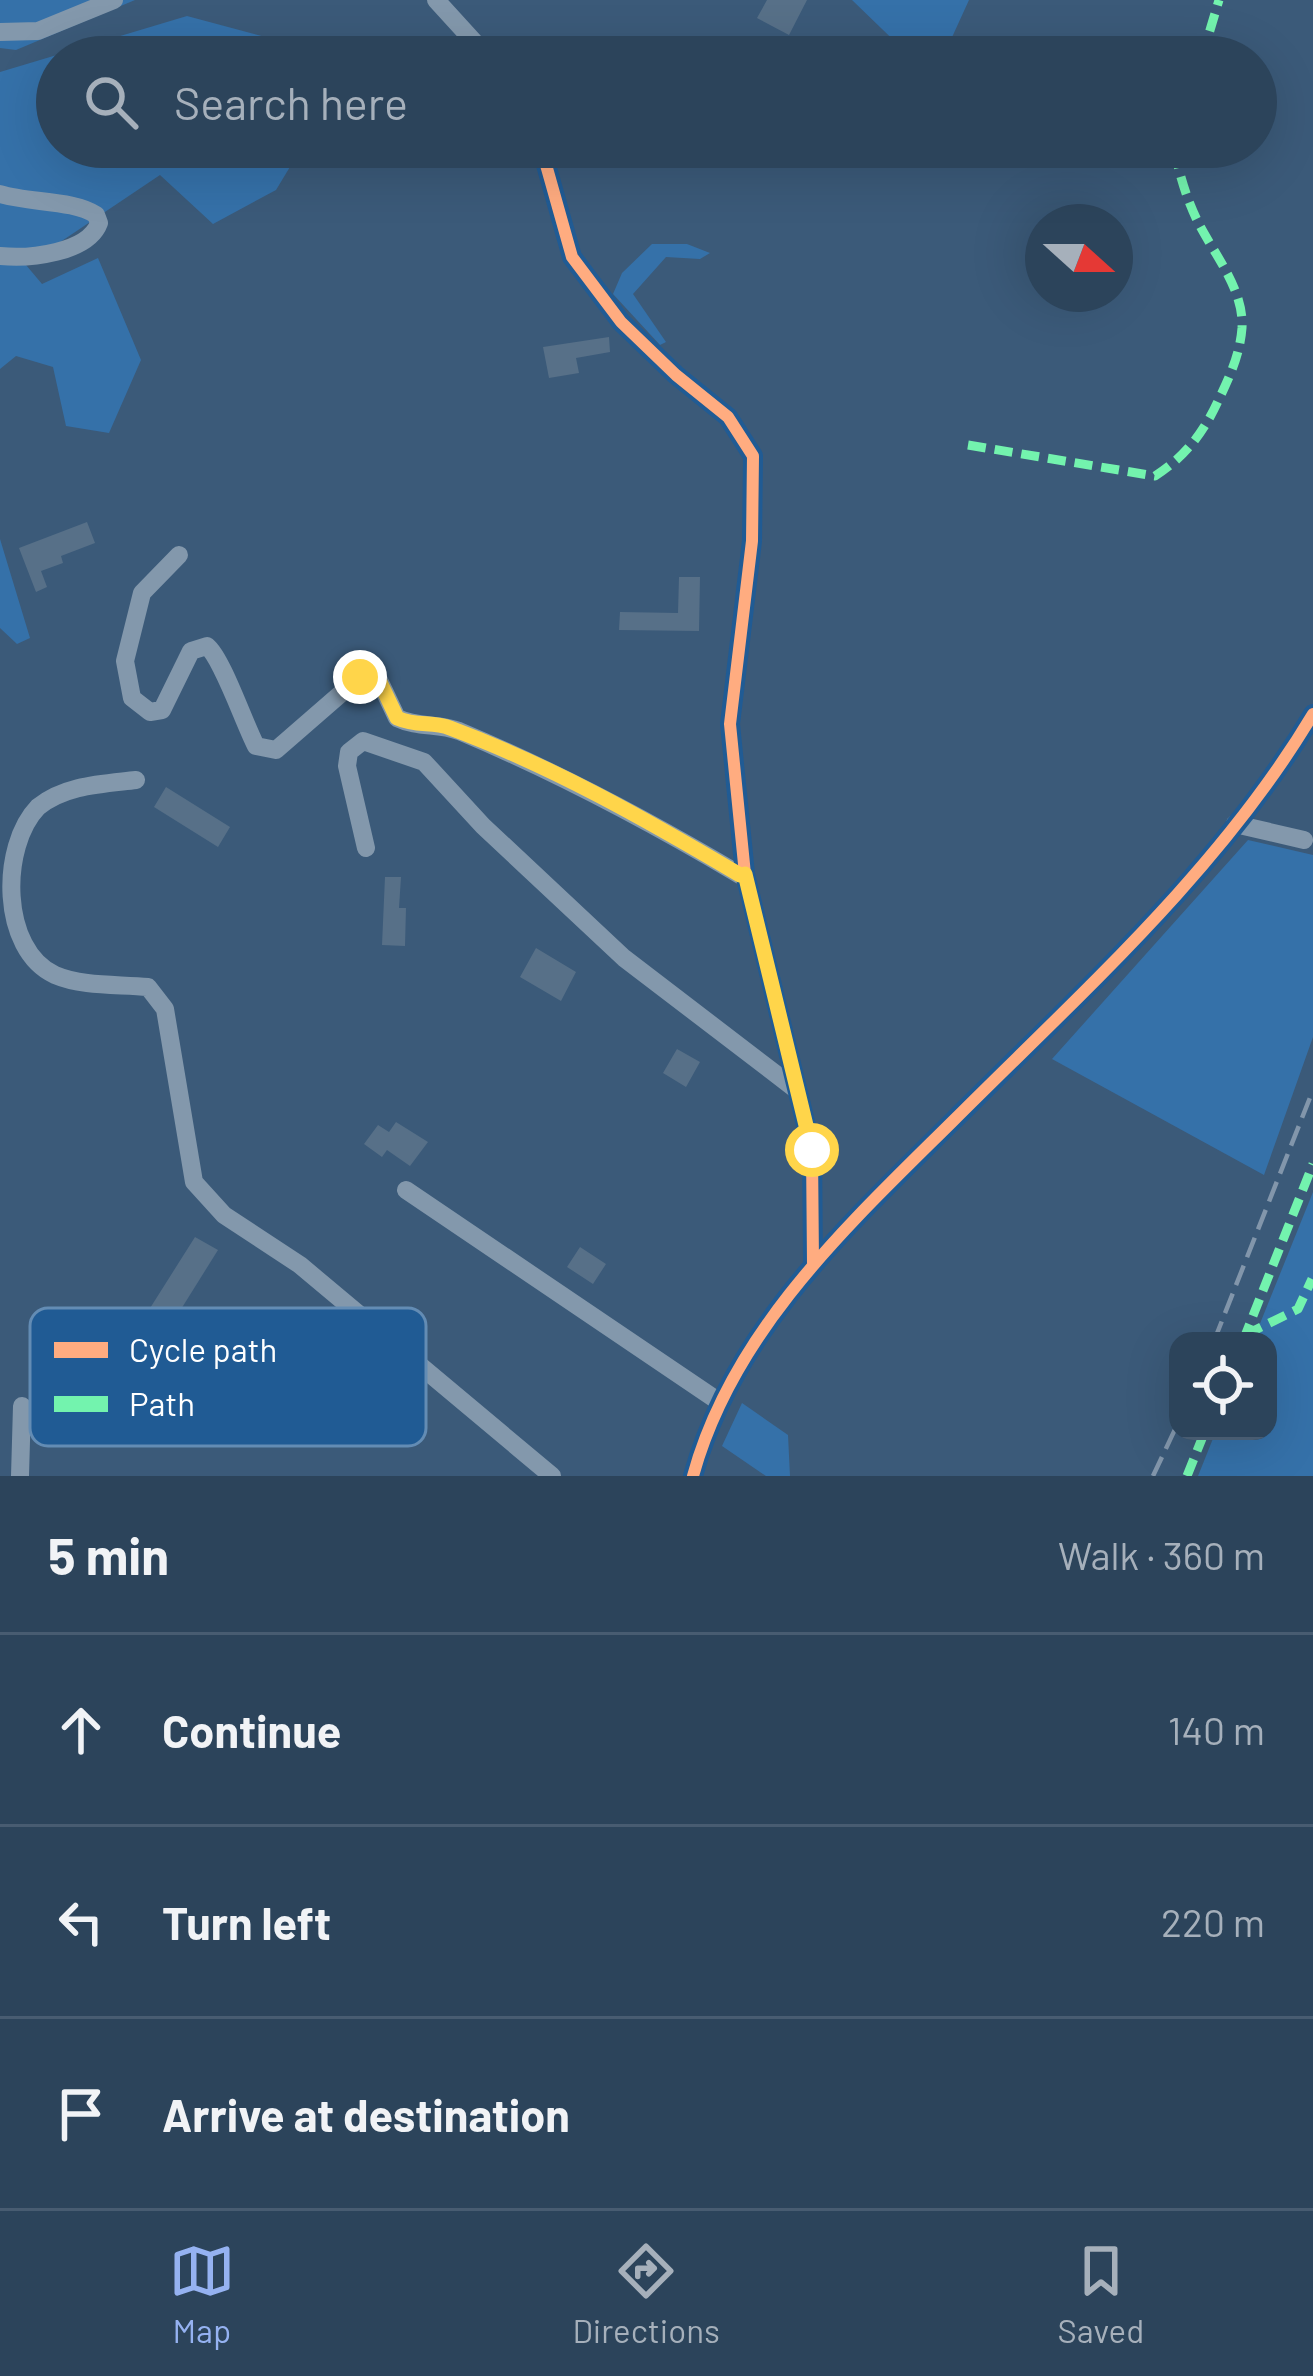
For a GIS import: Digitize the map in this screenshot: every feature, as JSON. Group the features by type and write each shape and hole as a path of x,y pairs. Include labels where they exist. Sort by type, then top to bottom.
{"street":[{"path":"0,32 38,31 114,0"},
{"path":"436,0 469,36"},
{"path":"547,168 572,257 621,322 728,417 753,456 752,541 730,724 745,874 815,1182 813,1264"},
{"path":"0,194 84,208 99,223 94,235 68,246 32,256 0,256"},
{"path":"179,555 142,592 125,661 132,698 150,712 162,710 191,651 207,646 218,655 234,704 256,746 276,750 360,677 378,678 397,718 416,727 443,725 505,751 636,813 745,874"},
{"path":"693,1476 721,1403 750,1349 813,1264 1144,930 1259,795 1313,714"},
{"path":"366,848 347,766 349,752 363,741 424,762 483,826 625,958 798,1091"},
{"path":"136,780 74,788 40,805 14,832 6,872 8,910 17,939 30,959 54,975 148,987 165,1010 194,1182 224,1215 300,1265 351,1308"},
{"path":"1234,824 1304,840"},
{"path":"406,1190 721,1403"},
{"path":"426,1370 552,1476"},
{"path":"20,1476 22,1406"}],"shaded area":[{"path":"0,0 135,0 49,36 36,36 36,42 16,50 0,48"},
{"path":"852,0 969,0 953,36 889,36"},
{"path":"187,16 262,36 120,36"},
{"path":"36,61 36,168 289,168 276,190 213,224 160,175 26,265 42,284 98,258 141,360 109,433 66,426 53,367 16,356 0,369 0,72"},
{"path":"652,244 687,244 710,253 700,259 666,257 633,294 666,342 660,345 613,294 622,273"},
{"path":"0,539 30,638 17,644 0,628"},
{"path":"1248,840 1313,855 1313,1037 1264,1175 1052,1059"},
{"path":"1313,1192 1313,1476 1198,1476 1212,1440 1277,1440 1277,1332 1257,1332"},
{"path":"742,1403 788,1435 790,1476 766,1476 722,1446"}],"building":[{"path":"767,0 807,0 789,35 757,18"},
{"path":"609,337 610,352 576,358 579,373 549,378 543,347"},
{"path":"87,522 95,543 61,556 63,563 41,571 47,587 36,592 19,548"},
{"path":"679,577 700,577 699,631 619,630 620,612 678,613"},
{"path":"166,787 230,827 218,847 154,807"},
{"path":"385,877 401,877 399,908 406,908 405,946 382,945"},
{"path":"536,948 576,972 561,1001 520,977"},
{"path":"677,1049 700,1062 686,1087 663,1073"},
{"path":"396,1122 428,1142 410,1166 387,1150 382,1157 364,1144 378,1125 389,1132"},
{"path":"195,1237 218,1250 182,1308 150,1308"},
{"path":"580,1247 606,1264 593,1284 567,1267"}],"railway":[{"path":"1218,1332 1313,1090"},
{"path":"1153,1476 1170,1440"}],"marked path":[{"path":"1208,36 1219,0"},
{"path":"968,445 1155,476 1200,433 1234,365 1241,314 1228,275 1191,207 1179,168"},
{"path":"1247,1332 1313,1164"},
{"path":"1251,1332 1298,1309 1312,1279"},
{"path":"1187,1476 1201,1440"}],"cycle path":[{"path":"547,168 572,257 621,322 728,417 753,456 752,541 730,724 745,874 812,1150 813,1264"},
{"path":"693,1476 711,1423 736,1373 799,1282 874,1199 1192,878 1276,771 1313,714"}],"route":[{"path":"360,677 378,678 397,718 416,727 443,725 505,751 636,813 745,874 812,1150"}]}
